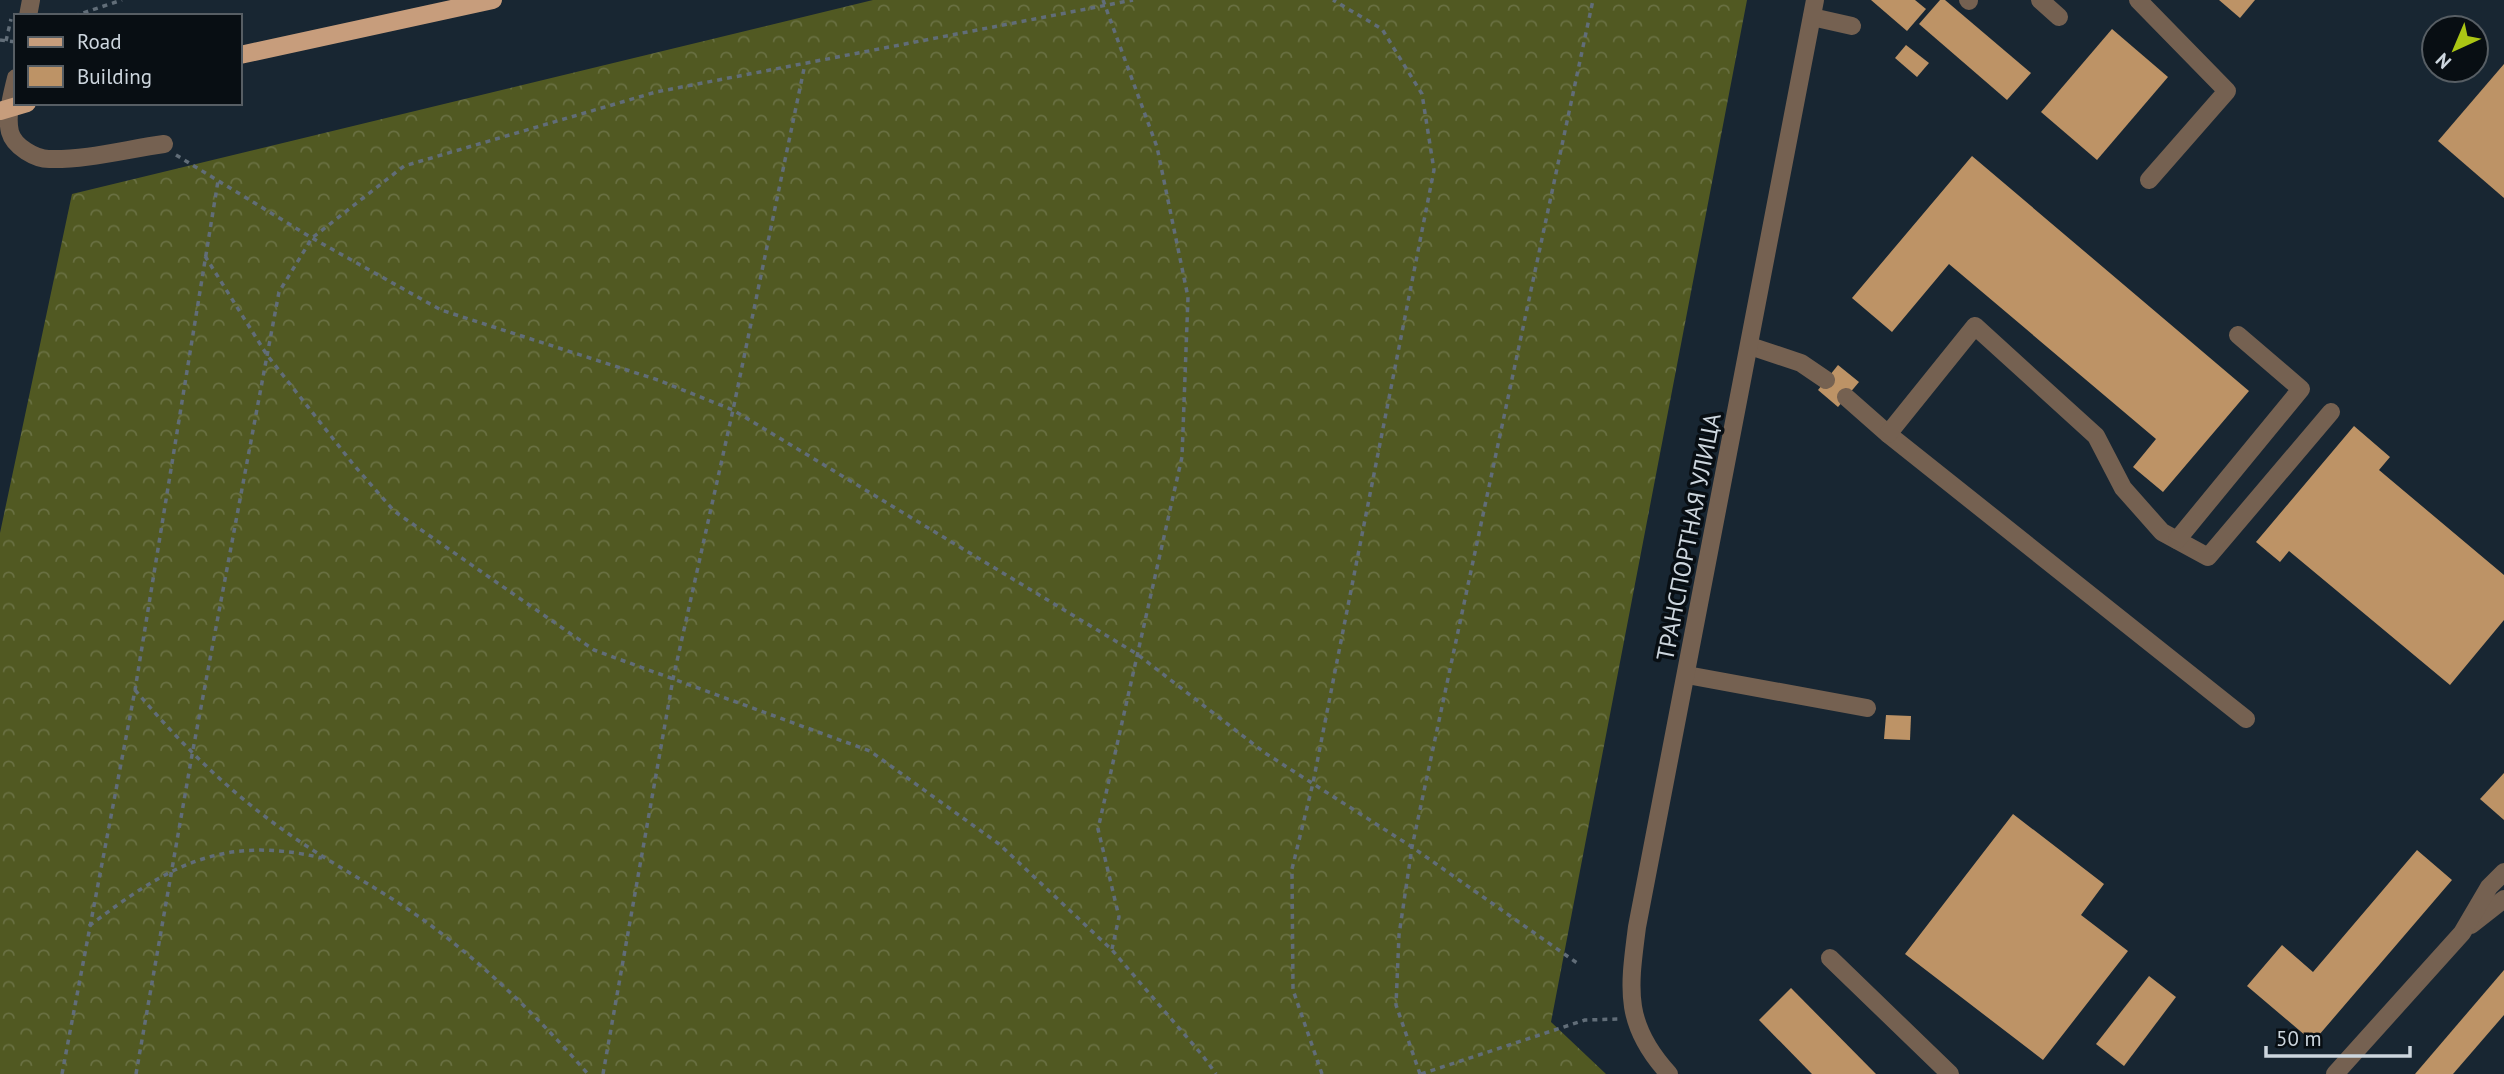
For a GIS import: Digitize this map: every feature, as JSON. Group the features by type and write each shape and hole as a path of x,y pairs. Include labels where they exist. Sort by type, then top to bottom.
{"main road":[{"path":"242,55 493,0"}],"street":[{"path":"2040,0 2059,17"},
{"path":"2138,0 2227,91 2149,180"},
{"path":"1814,8 1852,26"},
{"name":"ТРАНСПОРТНАЯ УЛИЦА","path":"1669,1074 1654,1058 1634,1019 1631,980 1637,927 1814,8"},
{"path":"12,107 10,133 17,144 26,151 47,159 164,144"},
{"path":"1888,434 1975,326 2096,436 2123,488 2162,532 2208,557 2331,412"},
{"path":"2176,540 2301,389 2238,335"},
{"path":"1750,346 1801,363 1826,380"},
{"path":"1846,397 1888,434 2246,719"},
{"path":"1687,675 1867,708"},
{"path":"2462,933 2489,887 2504,872"},
{"path":"2335,1074 2462,933 2504,899"},
{"path":"1830,958 1950,1074"}],"path":[{"path":"80,14 122,0"},
{"path":"1104,0 1157,147 1188,298 1182,457 1098,829 1119,917 1112,950"},
{"path":"136,1074 192,755 279,292 312,238 404,166 656,92 1133,0"},
{"path":"1322,1074 1293,990 1292,869 1312,783 1434,170 1422,94 1382,29 1333,0"},
{"path":"1593,0 1412,847 1399,935 1396,1005 1421,1074 1585,1020 1634,1019"},
{"path":"603,1074 674,679 805,64"},
{"path":"164,144 173,153 312,238 441,310 658,380 733,410 1137,654 1265,753 1412,847 1580,965"},
{"path":"62,1074 135,690 218,181"},
{"path":"205,256 267,355 353,464 394,511 594,650 870,751 999,844 1112,950 1216,1074"},
{"path":"135,690 192,755 254,809 328,860 397,901 464,952 540,1020 588,1074"},
{"path":"89,926 137,891 173,870 206,857 248,850 298,852 328,860"}],"green space":[{"path":"873,0 1747,0 1551,1022 1606,1074 0,1074 0,533 72,194"}],"building":[{"path":"1871,0 1915,0 1926,9 1907,31"},
{"path":"1940,0 1945,0 2031,73 2007,100 1919,24"},
{"path":"2219,0 2255,0 2240,18"},
{"path":"2112,29 2168,77 2097,160 2041,112"},
{"path":"1906,45 1929,63 1917,77 1895,58"},
{"path":"2504,64 2504,198 2438,141 2487,84 2490,84 2490,80"},
{"path":"1972,156 2249,391 2163,492 2133,467 2156,439 1949,264 1892,332 1852,298"},
{"path":"1838,365 1859,382 1838,407 1818,390"},
{"path":"2354,426 2390,457 2379,470 2504,575 2504,620 2450,685 2289,551 2280,562 2256,542"},
{"path":"1886,715 1911,716 1910,740 1884,739"},
{"path":"2504,773 2504,820 2480,799"},
{"path":"2013,814 2104,884 2081,915 2128,951 2043,1060 1905,954"},
{"path":"2417,850 2452,880 2313,1042 2247,986 2282,945 2313,972"},
{"path":"2504,970 2504,1015 2453,1074 2415,1074"},
{"path":"2149,976 2176,997 2124,1066 2096,1044"},
{"path":"1791,988 1876,1074 1812,1074 1759,1020"}]}
